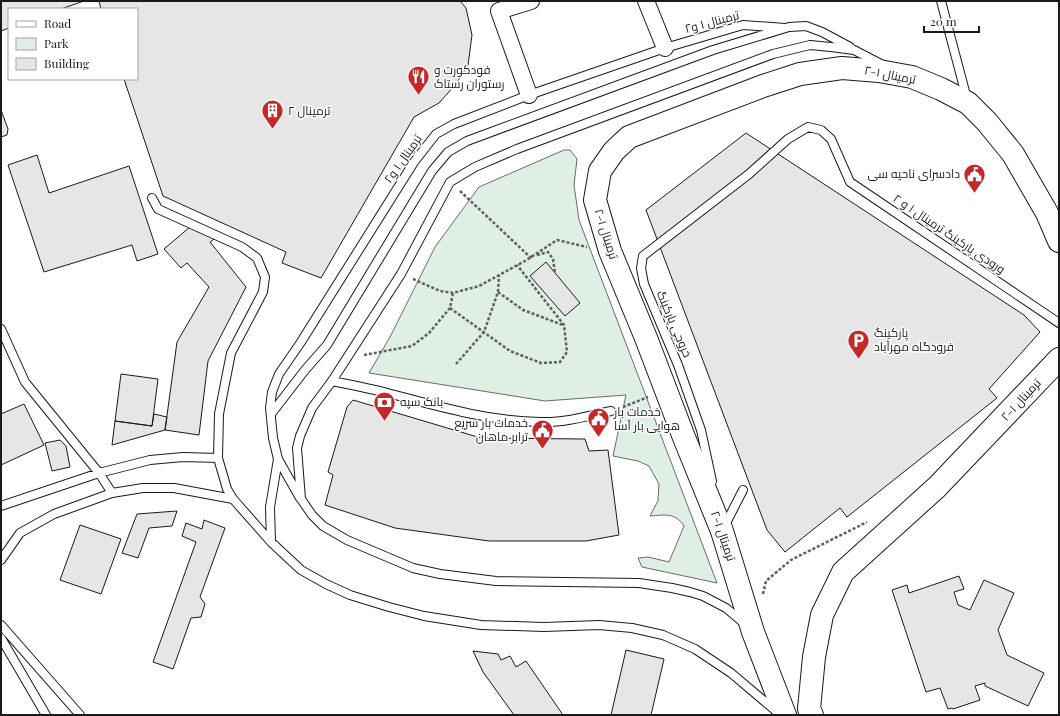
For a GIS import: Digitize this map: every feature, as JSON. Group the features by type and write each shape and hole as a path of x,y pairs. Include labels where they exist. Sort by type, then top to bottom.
{"main road":[{"name":"ترمینال ۱-۲","path":"802,713 753,632 722,531 610,251 596,200 600,172 614,151 629,137 762,86 800,74 842,68 879,71 912,77 941,89 968,103 987,122 1013,154 1053,213 1059,241"},
{"name":"ترمینال ۱-۲","path":"802,713 822,615 843,572 937,487 1059,359"}],"street":[{"path":"529,95 499,12 531,1"},
{"path":"646,1 664,48"}],"lane":[{"path":"941,1 968,103"},
{"name":"ترمینال ۱ و۲","path":"278,460 273,438 271,414 272,392 279,374 301,342 414,162 436,134 454,124 529,95 664,48 743,25 785,28"},
{"path":"271,414 305,370 327,345 432,171 448,152 467,141 698,56 785,28 806,26 822,32 899,75"},
{"path":"301,499 297,448 300,436 312,408 332,381 400,274 450,182 475,167 517,149 773,54 810,45 854,50"},
{"name":"ورودی پارکینگ ترمینال ۱ و ۲","path":"749,174 788,139 808,127 821,130 831,139 850,182 1059,323"},
{"name":"خروجی پارکینگ","path":"722,531 701,430 678,365 644,284 641,268 643,256 749,174"},
{"path":"152,198 158,209 242,247 257,258 265,277 263,292 231,353 219,414 218,458 227,490 233,499 271,542 301,570 350,595 424,616 481,625 544,627 599,625 632,628 663,635 696,649 731,672 782,715"},
{"path":"1,329 26,382 99,474 112,493"},
{"path":"332,381 446,409 501,419 541,423 576,419 612,411"},
{"path":"1,506 99,474 150,460 184,457 218,458"},
{"path":"278,460 301,499 312,515 323,526 347,540 413,568 440,574 496,581 639,584 672,588 696,594 726,608 753,632"},
{"path":"271,542 270,507 278,460"},
{"path":"1,560 20,533 54,514 112,493 143,488 174,488 233,499"},
{"path":"722,531 743,490"},
{"path":"1,625 80,715"},
{"path":"1,638 46,715"}],"path":[{"path":"450,182 530,257 548,252 553,259 555,273"},
{"path":"400,274 440,291 453,293 479,286 499,276 557,240 610,251"},
{"path":"450,308 510,351 541,363 560,362 567,352 564,325 517,265"},
{"path":"456,364 484,332 498,292 499,276"},
{"path":"498,292 523,310 564,325"},
{"path":"346,358 412,346 429,333 450,308 453,293"},
{"path":"612,411 666,390"},
{"path":"762,596 766,581 791,560 867,522"}],"green space":[{"path":"564,150 570,150 577,159 574,185 579,220 717,583 642,567 638,558 648,557 669,562 684,526 677,518 673,516 650,516 658,501 659,484 649,466 638,461 613,456 626,395 545,401 369,373 390,337 435,247 479,187"}],"building":[{"path":"1,1 84,1 64,8 8,8 8,28 1,31"},
{"name":"ترمینال ۲","path":"99,1 460,1 466,8 472,35 468,65 456,84 439,103 414,117 321,278 282,263 286,252 163,196 124,80 138,80 138,8 101,8"},
{"path":"1,110 8,129 7,135 1,137"},
{"name":"پارکینگ فرودگاه مهرآباد","path":"746,133 1024,315 1040,332 989,389 997,398 847,517 840,508 785,552 767,530 646,210"},
{"path":"37,155 49,193 129,166 158,254 137,261 132,245 44,272 8,165"},
{"path":"190,227 217,237 210,242 246,287 208,361 199,435 165,430 177,342 209,287 187,263 181,268 164,249"},
{"path":"546,262 580,303 565,316 530,276"},
{"path":"121,374 158,379 152,426 115,421"},
{"path":"353,400 481,438 585,439 589,451 608,450 619,535 586,541 489,541 395,528 325,505 333,475 328,472 347,407"},
{"path":"24,404 44,445 1,465 1,414"},
{"path":"154,414 167,417 165,430 112,445 115,421 152,426"},
{"path":"60,440 66,446 70,467 52,471 45,443"},
{"path":"177,511 172,526 149,528 138,558 122,553 137,514"},
{"path":"204,520 225,528 200,597 205,604 201,617 191,618 173,669 153,662 196,542 182,536 186,523 202,529"},
{"path":"80,525 121,539 101,594 60,580"},
{"path":"959,576 964,589 954,592 958,605 970,610 984,580 1014,593 998,630 1007,655 1044,673 1028,706 985,686 985,683 975,686 980,700 953,709 948,709 940,688 926,692 892,590 907,585 909,593"},
{"path":"626,650 664,659 651,715 611,715"},
{"path":"473,651 498,654 501,660 510,656 516,667 526,661 563,715 514,715 483,672"}],"place":[{"name":"فودکورت و رستوران رستاک","path":"419,96"},
{"name":"ترمینال ۲","path":"273,130"},
{"name":"دادسرای ناحیه سی","path":"975,194"},
{"name":"پارکینگ فرودگاه مهرآباد","path":"859,360"},
{"name":"بانک سپه","path":"384,422"},
{"name":"خدمات بار هوایی بار آسا","path":"599,438"},
{"name":"خدمات بار سریع ترابر ماهان","path":"543,450"}]}
